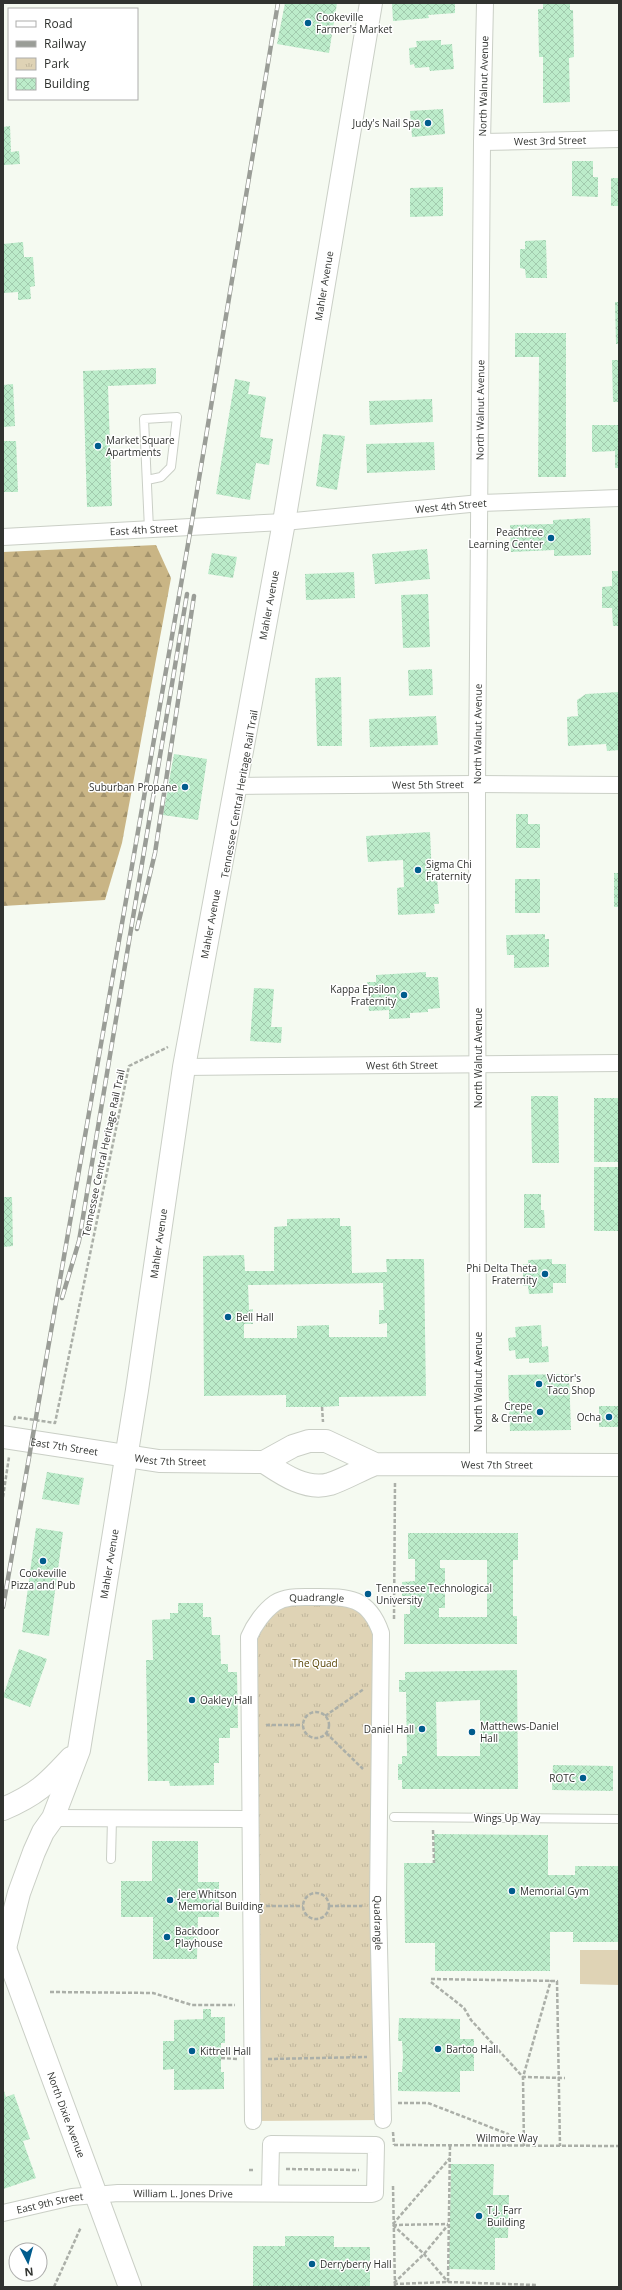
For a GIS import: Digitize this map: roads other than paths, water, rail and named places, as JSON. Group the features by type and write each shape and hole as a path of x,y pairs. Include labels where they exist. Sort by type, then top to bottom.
{"street":[{"name":"Mahler Avenue","path":"4,1946 27,1872 43,1832 53,1818 79,1750 184,1067 284,522 371,3"},
{"name":"North Walnut Avenue","path":"478,1465 477,784 482,142 485,3"},
{"name":"West 3rd Street","path":"482,142 619,138"},
{"name":"West 4th Street","path":"284,522 480,502 619,498"},
{"name":"East 4th Street","path":"3,537 284,522"},
{"name":"West 5th Street","path":"236,786 477,784 619,785"},
{"name":"West 6th Street","path":"184,1067 478,1063 619,1063"},
{"name":"East 7th Street","path":"7,1437 125,1457"},
{"name":"West 7th Street","path":"125,1457 159,1461 264,1462 293,1446 310,1441 326,1441 375,1464"},
{"name":"West 7th Street","path":"264,1462 283,1475 311,1485 328,1484 375,1464 619,1465"},
{"name":"Quadrangle","path":"252,2121 252,1906 249,1637 254,1625 275,1603 290,1598 347,1597 360,1603 377,1622 380,1633 378,1903 383,2120"},
{"path":"3,1814 46,1785 79,1750"},
{"path":"3,1809 27,1799"},
{"path":"53,1818 245,1819"},
{"name":"North Dixie Avenue","path":"4,1946 130,2287"},
{"name":"William L. Jones Drive","path":"96,2195 270,2192 375,2193 376,2145 271,2144 270,2192"},
{"name":"East 9th Street","path":"3,2213 72,2197 96,2195"}],"lane":[{"path":"147,480 161,477 171,467 176,417 144,419 149,529"},
{"name":"Wings Up Way","path":"394,1817 619,1819"},
{"path":"111,1859 112,1819"}],"railway":[{"path":"3,1607 191,527 278,3"},
{"path":"62,1298 79,1241 187,594"},
{"path":"137,929 155,853 194,596"}],"place":[{"name":"Cookeville Farmer's Market","path":"308,23"},
{"name":"Judy's Nail Spa","path":"428,123"},
{"name":"Market Square Apartments","path":"98,446"},
{"name":"Peachtree Learning Center","path":"551,538"},
{"name":"Suburban Propane","path":"185,787"},
{"name":"Sigma Chi Fraternity","path":"418,870"},
{"name":"Kappa Epsilon Fraternity","path":"404,995"},
{"name":"Phi Delta Theta Fraternity","path":"545,1274"},
{"name":"Bell Hall","path":"228,1317"},
{"name":"Victor's Taco Shop","path":"539,1384"},
{"name":"Crepe & Creme","path":"540,1412"},
{"name":"Ocha","path":"609,1417"},
{"name":"Cookeville Pizza and Pub","path":"43,1561"},
{"name":"Tennessee Technological University","path":"368,1594"},
{"name":"Oakley Hall","path":"192,1700"},
{"name":"Daniel Hall","path":"422,1729"},
{"name":"Matthews-Daniel Hall","path":"472,1732"},
{"name":"ROTC","path":"583,1778"},
{"name":"Memorial Gym","path":"512,1891"},
{"name":"Jere Whitson Memorial Building","path":"170,1900"},
{"name":"Backdoor Playhouse","path":"167,1937"},
{"name":"Bartoo Hall","path":"438,2049"},
{"name":"Kittrell Hall","path":"192,2051"},
{"name":"T.J. Farr Building","path":"479,2216"},
{"name":"Derryberry Hall","path":"312,2264"}],"park label":[{"name":"The Quad","path":"315,1663"}]}
